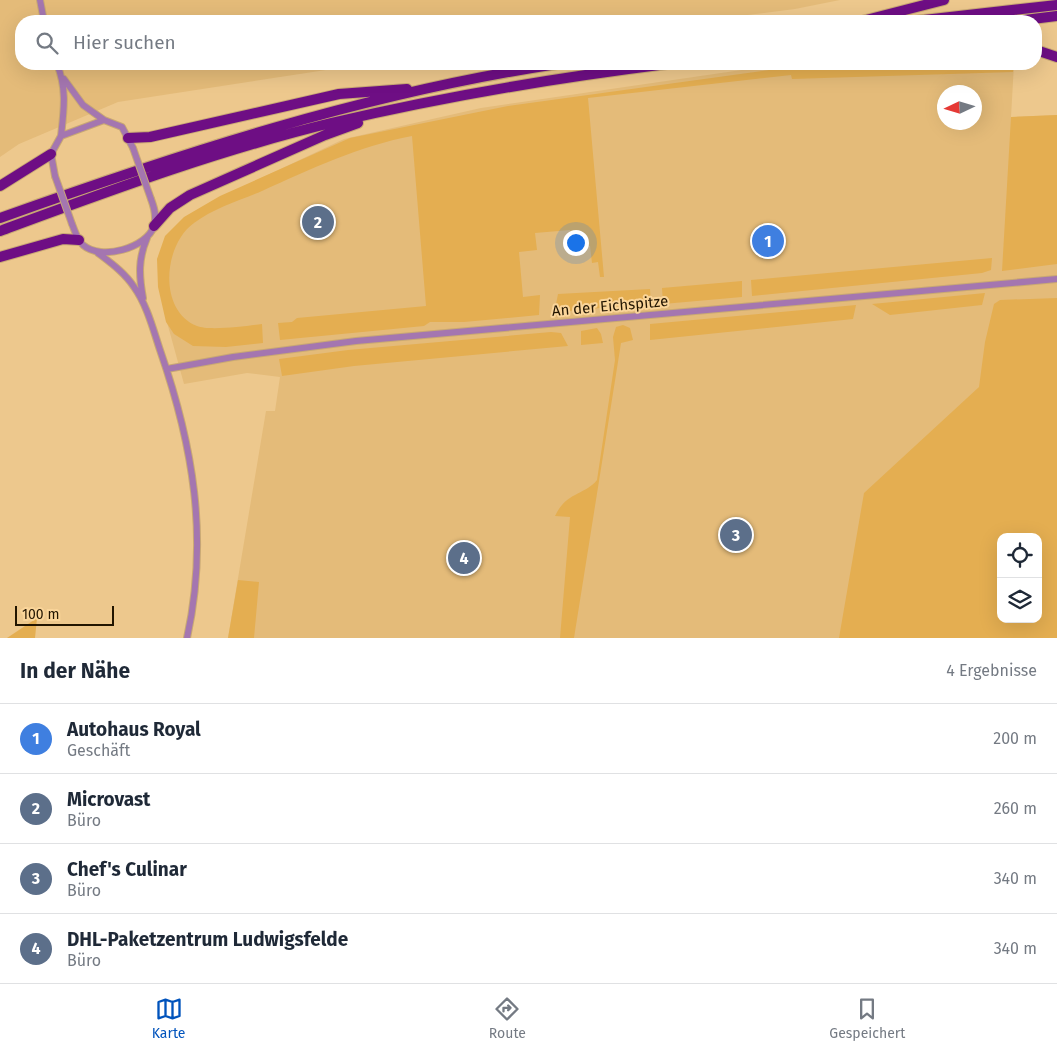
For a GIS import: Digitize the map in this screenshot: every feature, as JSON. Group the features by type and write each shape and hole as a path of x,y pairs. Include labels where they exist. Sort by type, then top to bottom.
{"highway":[{"path":"885,15 944,0"},
{"path":"968,15 1057,5"},
{"path":"1042,18 1057,16"},
{"path":"1042,52 1057,57"},
{"path":"0,218 214,145 428,88 525,70"},
{"path":"0,231 165,172 331,123 539,81 622,70"},
{"path":"130,143 340,94 428,88"},
{"path":"154,226 170,208 190,195 325,134 411,106"},
{"path":"0,186 51,154"},
{"path":"0,257 63,239 79,240"}],"street":[{"path":"40,0 43,15"},
{"path":"59,70 62,77 65,106 61,136 51,154 55,176 79,240 115,266 135,287 145,307 167,369 185,431 196,500 195,587 187,638"},
{"path":"62,77 83,105 104,120 122,127 151,198 155,216 154,226 141,252 139,268 145,307"},
{"path":"61,136 104,120"},
{"path":"98,253 109,253 147,238"},
{"name":"An der Eichspitze","path":"167,369 233,357 356,341 1057,279"}],"shaded area":[{"path":"0,0 840,0 795,9 747,15 15,15 15,70 326,70 118,102 19,144 0,157"},
{"path":"741,70 1014,70 1011,117 1057,115 1057,638 228,638 266,411 275,411 280,377 247,373 184,384 165,315 159,282 180,222 215,200 344,139 481,108"},
{"path":"769,70 1013,70 1013,72 792,79 791,75 588,98 604,277 600,277 598,262 592,263 590,246 572,247 570,230 535,233 537,250 519,252 523,297 540,295 539,315 464,322 430,322 424,326 280,340 278,323 292,322 297,318 426,306 412,136 392,140 354,152 227,205 194,223 184,233 176,246 171,261 169,277 171,293 176,307 184,318 197,326 229,328 262,324 263,343 226,347 193,346 174,334 166,322 158,287 157,259 165,236 184,217 220,196 350,138 508,106"},
{"path":"1057,115 1057,264 1002,271 1011,117"},
{"path":"992,258 991,270 982,273 752,296 751,280"},
{"path":"742,281 742,297 663,304 662,288"},
{"path":"650,289 651,303 559,312 556,304 558,294"},
{"path":"985,293 982,305 890,315 872,304"},
{"path":"1057,298 1057,638 839,638 864,493 979,387 985,342 994,304 1000,300"},
{"path":"856,305 853,319 650,340 650,324"},
{"path":"623,325 630,328 633,340 621,343 574,638 560,638 570,517 555,516 565,502 587,489 597,480 615,360 613,337 616,327"},
{"path":"597,328 603,343 581,345 581,331"},
{"path":"551,332 561,333 568,346 354,366 282,376 279,359 348,350"},
{"path":"238,580 259,582 254,638 228,638"},
{"path":"37,618 35,638 7,638"}],"place":[{"name":"Microvast","path":"318,222"},
{"name":"Autohaus Royal","path":"768,241"},
{"name":"Chef's Culinar","path":"736,535"},
{"name":"DHL-Paketzentrum Ludwigsfelde","path":"464,558"}]}
